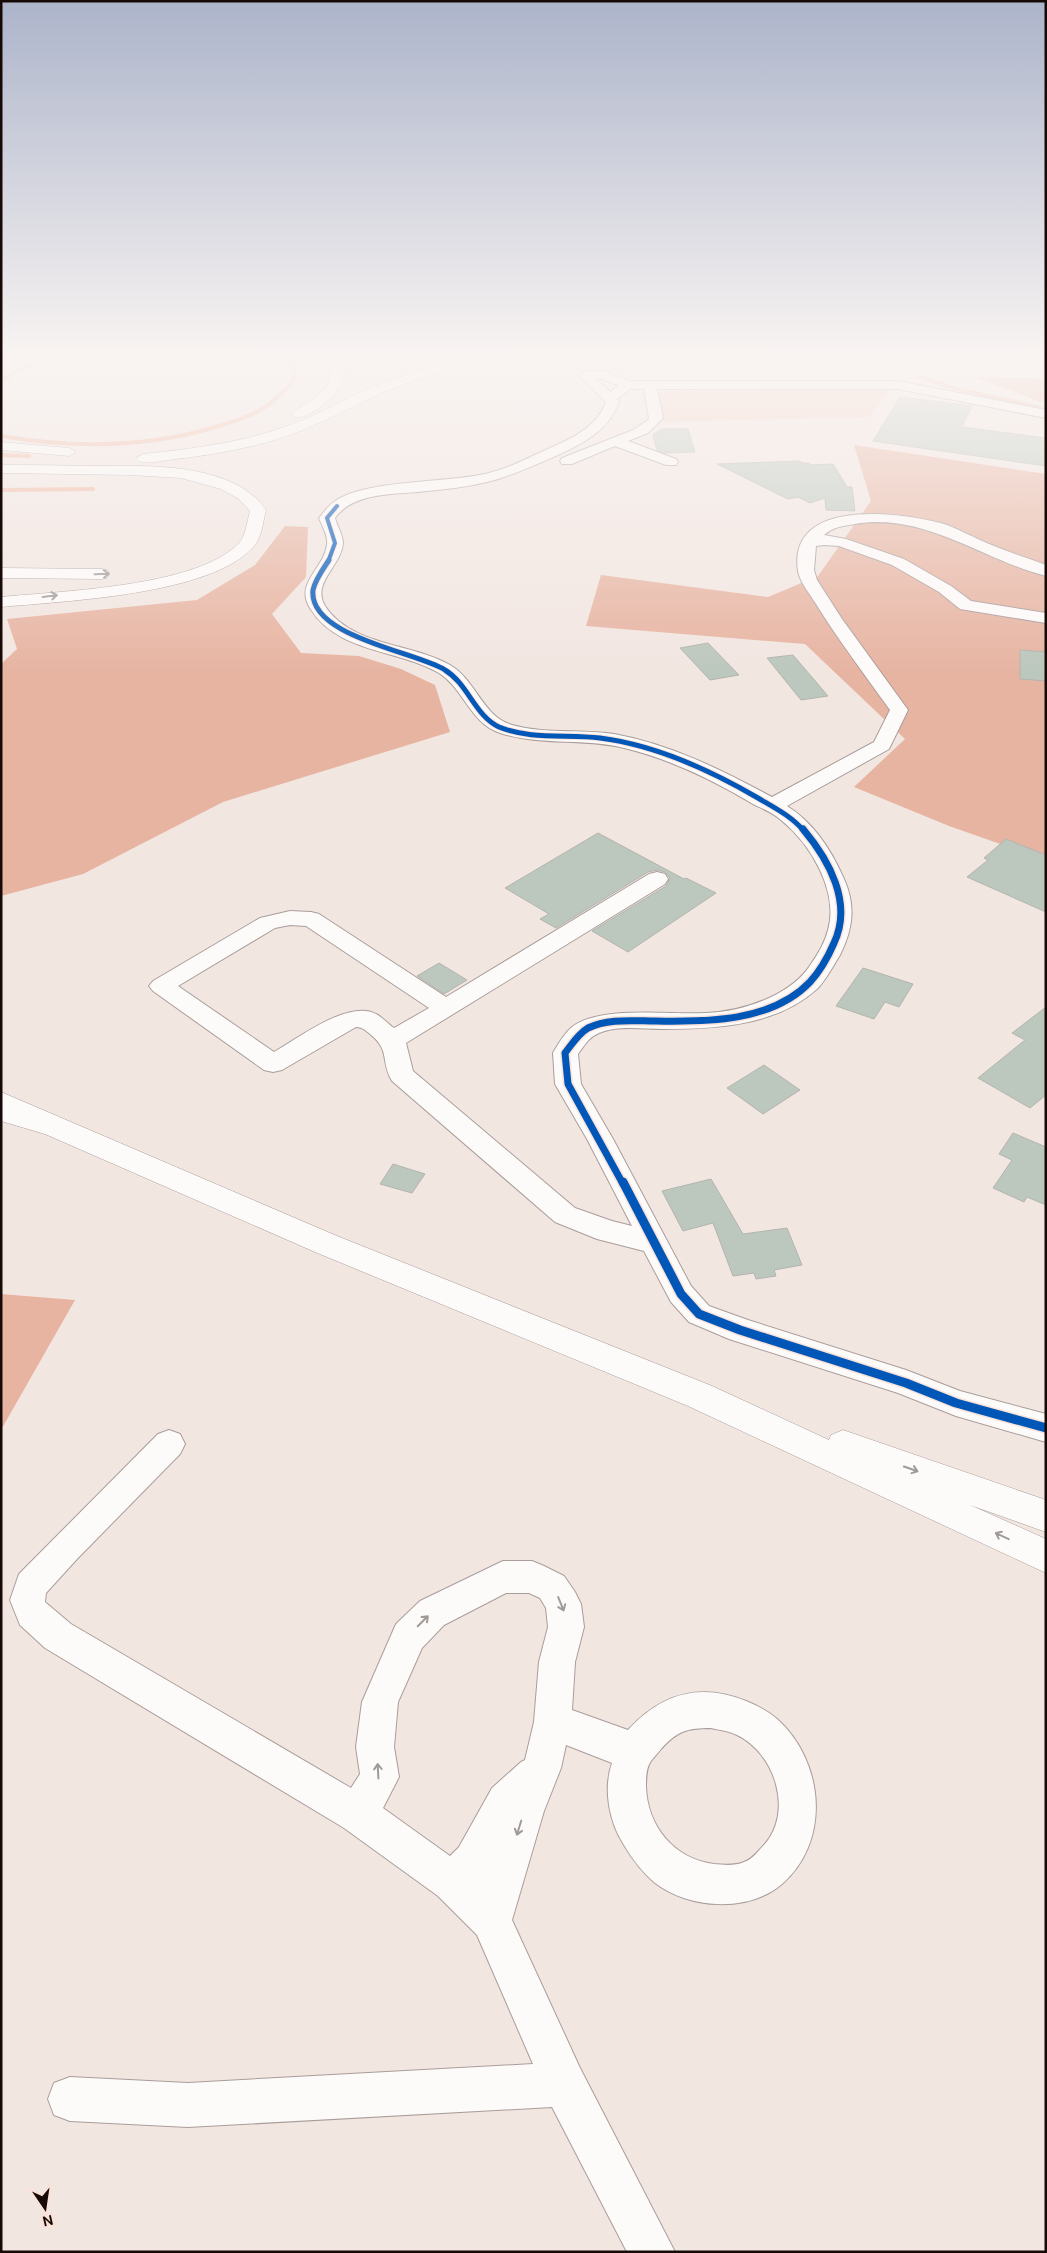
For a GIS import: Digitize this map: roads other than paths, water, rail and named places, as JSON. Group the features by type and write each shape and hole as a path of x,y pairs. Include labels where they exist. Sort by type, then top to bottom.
{"main road":[{"path":"1,469 179,473 210,480 242,493 252,500 258,510 248,543 222,563 203,572 144,586 1,602"},
{"path":"1,573 82,575 146,572 189,566 248,543"},
{"path":"1,1101 55,1127 326,1244 700,1396 1046,1557"},
{"path":"1,1111 55,1127"},
{"path":"700,1396 1046,1516"}],"street":[{"path":"532,461 476,479 380,492 353,499 337,506 330,512 328,518 334,534 334,552 318,576 313,594 317,606 340,629 357,639 404,652 444,669 463,683 478,709 490,723 508,730 601,738 628,743 669,756 732,782 791,818 810,840 832,872 841,902 842,917 840,931 817,974 803,988 785,1000 764,1008 718,1020 638,1021 597,1026 582,1032 565,1053 568,1084 600,1139 652,1242 681,1294 699,1314 740,1330 890,1378 956,1403 1046,1428"},
{"path":"489,492 567,461"},
{"path":"771,806 882,744 899,710 835,621 809,580 806,570 808,543 824,527 835,523 865,518 898,519 940,528 1046,571"},
{"path":"808,543 824,540 841,542 898,562 945,589 966,605 1046,618"},
{"path":"393,1040 657,879"},
{"path":"446,1008 311,919 290,918 268,923 161,986 273,1064 350,1019 367,1019 393,1040 401,1075 565,1215 607,1231 652,1242"},
{"path":"169,1444 65,1548 31,1585 27,1600 32,1613 58,1636 358,1814 452,1882 491,1921 564,2084 652,2252"},
{"path":"358,1814 380,1778 375,1747 380,1702 409,1636 432,1613 503,1577 532,1577 552,1587 563,1604 566,1627 557,1662 553,1722 542,1768 524,1811 491,1921"},
{"path":"711,1710 734,1714 756,1726 775,1742 789,1764 797,1788 799,1814 793,1838 780,1859 762,1875 739,1885 714,1886 688,1880 666,1868 647,1849 633,1825 627,1800 627,1775 635,1752 648,1733 666,1719 687,1711 711,1710"},
{"path":"553,1722 635,1752"},
{"path":"452,1882 473,1861 506,1802 542,1768"}],"lane":[{"path":"70,2099 188,2104 564,2084"}],"waterway":[{"path":"1,490 93,489"}]}
